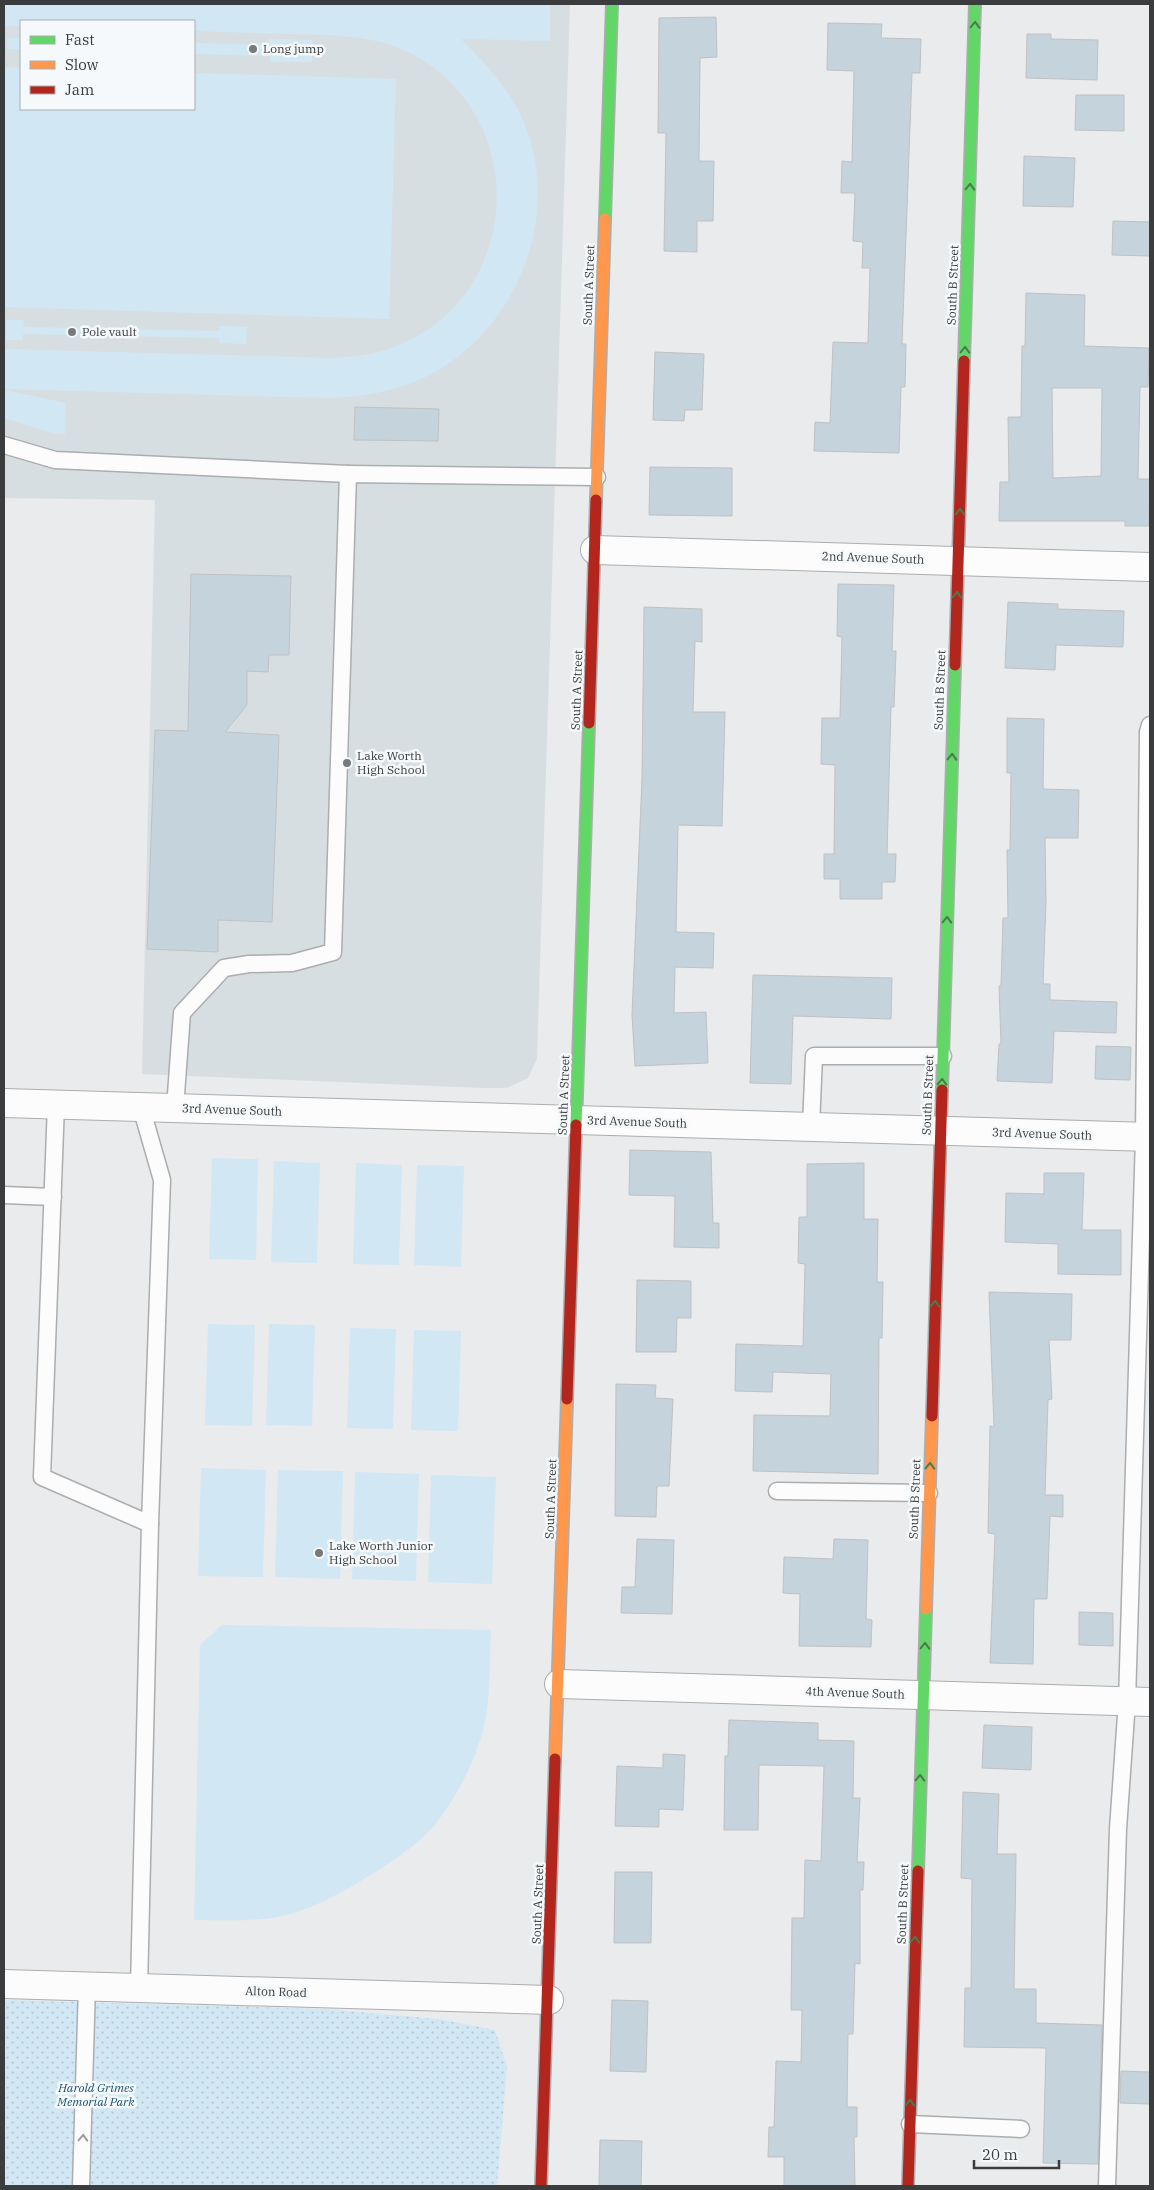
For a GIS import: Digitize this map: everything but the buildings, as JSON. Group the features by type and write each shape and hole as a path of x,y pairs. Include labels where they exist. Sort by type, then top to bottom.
{"street":[{"name":"South A Street","path":"541,2186 549,2000 612,4"},
{"name":"South B Street","path":"908,2186 976,4"},
{"name":"2nd Avenue South","path":"595,550 1150,567"},
{"name":"3rd Avenue South","path":"4,1103 1147,1137"},
{"name":"4th Avenue South","path":"559,1684 1138,1702"},
{"name":"Alton Road","path":"4,1984 549,2000"}],"lane":[{"path":"4,445 55,460 348,474 597,477"},
{"path":"175,1108 182,1013 224,968 249,964 292,963 334,952 348,474"},
{"path":"1107,2186 1118,1829 1138,1702 1147,1137 1148,732 1150,725"},
{"path":"811,1127 814,1056 942,1056"},
{"path":"56,1104 42,1477 150,1524"},
{"path":"139,1988 150,1524 162,1180 141,1107"},
{"path":"4,1195 52,1197"},
{"path":"777,1491 930,1493"},
{"path":"81,2186 88,1986"},
{"path":"910,2124 1021,2129"}],"shaded area":[{"name":"Lake Worth High School","path":"4,4 570,4 537,1059 528,1078 507,1088 482,1088 142,1074 155,500 4,498"}],"green space":[{"path":"4,4 550,4 550,41 461,39 506,90 518,110 532,148 538,187 535,226 525,264 508,300 485,332 455,358 421,379 376,393 329,398 4,389 4,349 331,358 368,354 395,347 443,318 472,284 490,245 497,202 493,160 478,119 451,83 414,55 399,48 368,39 352,37 195,31 195,20 20,20 20,26 4,26"},
{"path":"7,38 20,38 20,49 7,49"},
{"name":"Long jump","path":"269,39 312,40 312,62 270,62 270,56 195,54 195,43 269,45"},
{"path":"4,67 20,68 20,110 195,110 195,73 396,79 389,319 4,307"},
{"path":"6,320 23,320 24,327 219,331 220,326 247,327 246,344 220,343 219,338 23,334 23,340 6,340"},
{"path":"4,390 66,403 65,434 56,434 4,418"},
{"path":"212,1158 258,1159 256,1260 209,1259"},
{"path":"274,1161 320,1163 317,1263 271,1262"},
{"path":"356,1163 402,1165 399,1265 353,1264"},
{"path":"417,1165 464,1166 461,1267 414,1265"},
{"path":"208,1324 255,1325 252,1426 205,1425"},
{"path":"269,1324 315,1325 312,1426 266,1425"},
{"path":"350,1328 396,1329 393,1429 347,1428"},
{"path":"414,1330 461,1331 458,1431 411,1430"},
{"path":"201,1468 266,1470 263,1577 198,1576"},
{"path":"278,1470 343,1471 340,1579 275,1577"},
{"path":"355,1472 419,1474 416,1581 352,1579"},
{"path":"431,1475 496,1477 492,1584 428,1582"},
{"path":"222,1625 491,1630 486,1718 474,1757 465,1778 447,1808 423,1837 391,1862 332,1897 287,1915 248,1920 194,1920 200,1645"},
{"name":"Harold Grimes Memorial Park","path":"4,2000 325,2009 438,2019 495,2030 507,2066 497,2186 4,2186"}],"traffic: fast":[{"path":"605,219 612,4"},
{"path":"964,361 975,4"},
{"path":"942,1090 955,665"},
{"path":"576,1125 589,723"},
{"path":"918,1871 926,1609"}],"traffic: slow":[{"path":"596,500 605,219"},
{"path":"555,1759 567,1399"},
{"path":"926,1609 932,1416"}],"traffic: jam":[{"path":"955,665 964,361"},
{"path":"589,723 596,500"},
{"path":"932,1416 942,1090"},
{"path":"567,1399 576,1125"},
{"path":"541,2186 555,1759"},
{"path":"908,2186 918,1871"}],"place":[{"name":"Long jump","path":"253,49"},
{"name":"Pole vault","path":"72,332"},
{"name":"Lake Worth High School","path":"347,763"},
{"name":"Lake Worth Junior High School","path":"319,1553"}]}
